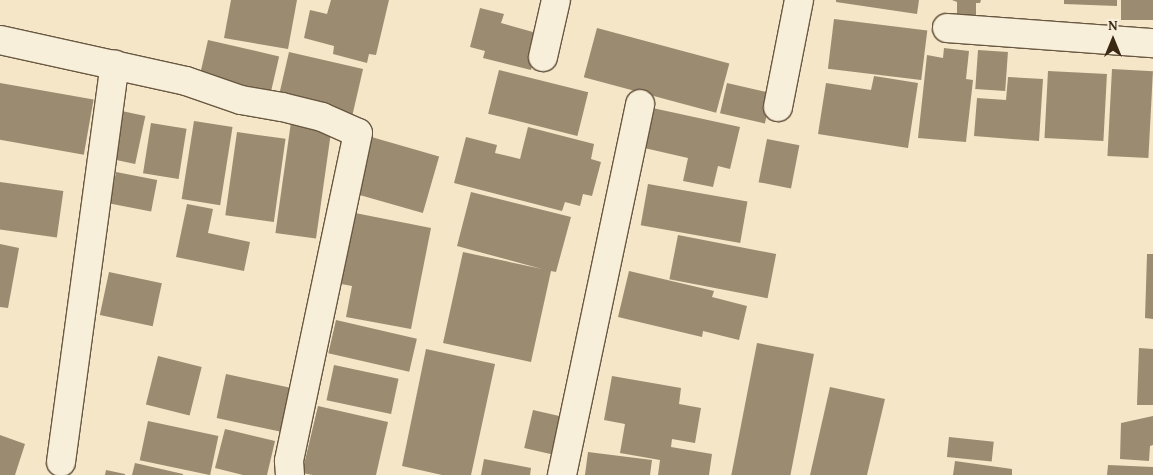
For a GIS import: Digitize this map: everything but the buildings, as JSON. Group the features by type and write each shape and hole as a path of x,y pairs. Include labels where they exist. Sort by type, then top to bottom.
{"street":[{"path":"543,57 556,0"},
{"path":"778,107 799,0"},
{"path":"948,28 1153,43"},
{"path":"0,40 186,81 241,100 282,107 322,117 358,133 289,461 290,475"},
{"path":"61,462 115,65"},
{"path":"562,475 640,104"}]}
